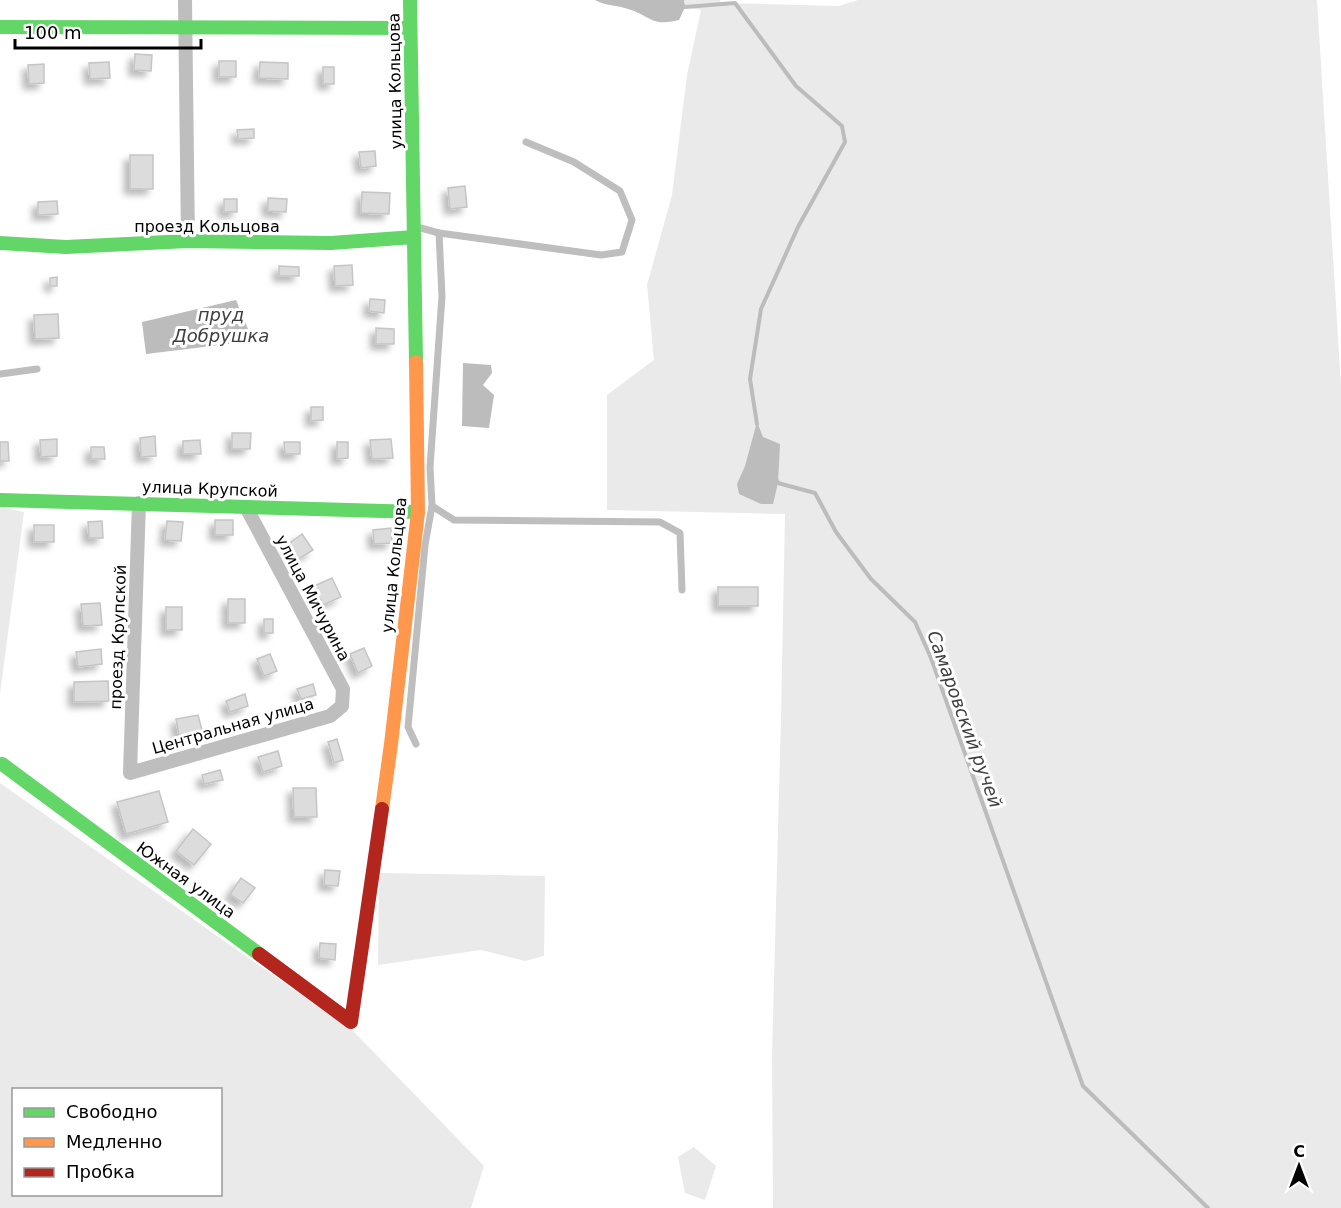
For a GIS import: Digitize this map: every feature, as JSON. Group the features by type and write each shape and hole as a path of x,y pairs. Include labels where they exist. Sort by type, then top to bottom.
{"street":[{"path":"185,0 188,241"},
{"name":"улица Кольцова","path":"351,1022 391,744 418,512 410,0"},
{"path":"0,27 410,28"},
{"name":"проезд Кольцова","path":"0,243 66,247 188,241 331,243 414,232"},
{"name":"улица Крупской","path":"0,500 418,512"},
{"name":"проезд Крупской","path":"130,773 139,503"},
{"name":"улица Мичурина","path":"246,507 343,689 342,706"},
{"name":"Центральная улица","path":"130,773 330,716 342,706"},
{"name":"Южная улица","path":"2,764 351,1022"}],"lane":[{"path":"414,232 439,233 601,255 622,252 632,220 620,191 574,162 526,142"},
{"path":"416,744 408,727 425,544 432,506 430,467 442,296 439,233"},
{"path":"0,374 37,369"},
{"path":"432,506 454,520 660,522 680,533 681,590"}],"shaded area":[{"path":"684,0 839,6 858,0 1317,0 1341,385 1341,1208 773,1208 772,1055 785,514 607,510 607,395 654,360 647,285 672,195 687,75 701,10 685,7"},
{"path":"0,507 24,512 0,694"},
{"path":"0,783 355,1033 484,1166 471,1208 0,1208"},
{"path":"379,873 545,876 544,956 525,961 481,950 378,965"},
{"path":"694,1147 716,1166 705,1200 685,1193 678,1157"}],"water":[{"path":"595,0 684,0 685,7 679,20 662,22"},
{"name":"пруд Добрушка","path":"236,300 253,341 146,354 142,322"},
{"path":"463,363 491,365 492,373 483,385 494,395 489,428 462,426"},
{"path":"757,422 763,437 780,444 778,483 773,504 761,504 739,494 737,484 745,466"}],"building":[{"path":"135,54 152,55 151,71 134,70"},
{"path":"219,61 236,61 236,77 219,77"},
{"path":"109,62 110,78 90,79 89,63"},
{"path":"260,62 288,63 288,79 259,78"},
{"path":"44,64 44,83 29,84 28,65"},
{"path":"323,67 334,67 334,84 323,84"},
{"path":"254,129 254,138 238,139 237,130"},
{"path":"375,151 376,166 361,168 359,152"},
{"path":"130,155 153,155 153,189 130,189"},
{"path":"465,186 467,207 450,209 448,188"},
{"path":"362,192 390,193 389,214 361,213"},
{"path":"268,198 287,199 286,212 268,211"},
{"path":"224,199 237,199 237,212 224,212"},
{"path":"57,201 58,214 38,215 38,202"},
{"path":"352,265 353,285 335,286 334,266"},
{"path":"279,266 299,267 299,276 279,276"},
{"path":"57,277 57,286 50,286 50,278"},
{"path":"370,299 385,300 384,313 369,311"},
{"path":"58,314 59,338 35,339 34,315"},
{"path":"376,328 394,329 394,344 376,344"},
{"path":"311,407 323,407 323,420 311,421"},
{"path":"232,433 251,433 250,449 232,449"},
{"path":"155,436 156,456 141,457 140,438"},
{"path":"57,439 57,456 41,457 40,440"},
{"path":"391,439 393,458 372,459 370,440"},
{"path":"200,440 201,454 183,454 183,441"},
{"path":"0,442 8,442 9,461 0,461"},
{"path":"284,442 300,442 300,454 285,454"},
{"path":"337,442 348,442 348,458 337,459"},
{"path":"91,447 104,447 105,459 91,459"},
{"path":"215,520 233,520 233,535 215,535"},
{"path":"102,521 103,538 89,538 88,522"},
{"path":"167,521 183,522 181,541 165,540"},
{"path":"34,525 54,525 54,542 34,542"},
{"path":"391,528 392,543 374,544 373,530"},
{"path":"302,534 313,550 297,560 287,545"},
{"path":"332,578 341,597 323,605 314,586"},
{"path":"718,587 758,587 758,606 718,606"},
{"path":"228,599 245,599 245,623 228,623"},
{"path":"100,603 102,625 83,626 81,604"},
{"path":"166,607 182,607 182,630 166,630"},
{"path":"264,619 273,619 273,633 264,633"},
{"path":"364,648 372,666 358,673 350,654"},
{"path":"101,649 102,664 78,667 76,652"},
{"path":"270,654 277,671 264,676 257,659"},
{"path":"108,681 109,701 74,702 74,682"},
{"path":"313,684 316,695 301,699 297,689"},
{"path":"245,694 248,706 230,712 226,701"},
{"path":"198,715 202,730 179,735 176,719"},
{"path":"337,739 343,760 334,763 328,742"},
{"path":"278,751 282,766 263,772 258,757"},
{"path":"220,770 223,780 204,784 202,775"},
{"path":"293,788 316,788 317,817 294,817"},
{"path":"159,791 168,822 126,834 117,802"},
{"path":"193,829 211,844 194,865 176,851"},
{"path":"325,870 340,871 338,886 324,885"},
{"path":"241,878 255,888 243,903 230,894"},
{"path":"320,943 336,944 335,960 319,958"}],"waterway":[{"name":"Самаровский ручей","path":"676,0 685,7 735,3 796,86 842,126 845,142 798,227 761,309 750,379 757,424"},
{"name":"Самаровский ручей","path":"776,479 778,483 815,493 836,532 871,579 915,622 931,658 1083,1086 1208,1208"}],"traffic: fast":[{"path":"410,0 416,362"},
{"path":"0,27 410,28"},
{"path":"0,243 66,247 188,241 331,243 414,237"},
{"path":"0,500 418,512"},
{"path":"2,764 259,954"}],"traffic: slow":[{"path":"382,809 418,512 416,362"}],"traffic: jam":[{"path":"259,954 351,1022 382,809"}]}
